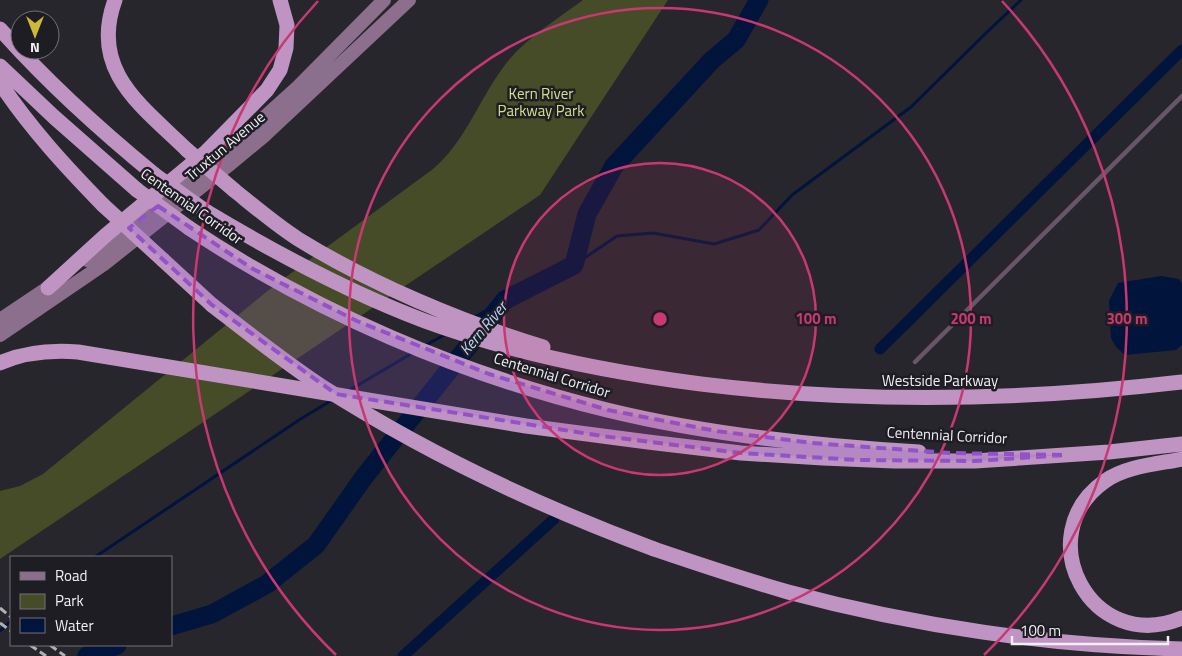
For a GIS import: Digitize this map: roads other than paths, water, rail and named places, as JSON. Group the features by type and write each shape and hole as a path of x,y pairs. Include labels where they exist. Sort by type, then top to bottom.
{"highway":[{"path":"116,0 111,12 108,34 111,56 118,75 134,98 187,150 271,220 312,247 369,277 468,321 604,367"},
{"path":"48,288 106,235 206,152 267,90 280,70 286,48 286,25 280,0"},
{"name":"Centennial Corridor","path":"0,29 19,51 94,124 155,175 207,212 292,262 354,292 448,329 540,356 604,367"},
{"name":"Centennial Corridor","path":"0,66 54,118 137,190 188,228 236,259 340,313 401,341 489,374 563,398 676,424 812,443 950,453 1065,455"},
{"path":"0,83 46,145 69,171 212,305 267,348 323,387 434,451 543,505 654,549 789,592 914,620 1065,641 1182,649"},
{"path":"0,364 32,353 66,351 90,353 526,426 695,448 823,458 929,461 1011,459 1109,452 1182,444"},
{"name":"Westside Parkway","path":"604,367 698,384 772,392 886,398 1000,398 1117,390 1182,382"},
{"path":"1117,390 1182,378"},
{"path":"1182,459 1121,472 1105,481 1092,492 1078,515 1072,532 1070,549 1081,585 1091,600 1105,612 1122,620 1141,624 1160,624 1182,618"}],"main road":[{"name":"Truxtun Avenue","path":"0,320 91,257 218,159 298,87 384,0"},
{"name":"Truxtun Avenue","path":"0,335 104,264 230,164 265,135 410,0"}],"lane":[{"path":"915,362 1182,96"}],"water":[{"path":"1161,276 1179,279 1182,283 1182,345 1176,350 1125,355 1116,347 1111,338 1109,301 1118,283"}],"waterway":[{"name":"Kern River","path":"172,626 212,614 267,584 316,545 364,477 505,300 574,265 587,214 614,166 712,60 736,40 759,0"},
{"path":"574,265 617,236 653,233 714,244 759,230 792,195 911,107 1021,0"},
{"path":"880,349 1182,50"},
{"path":"473,318 505,300"},
{"path":"426,345 446,334"},
{"path":"348,391 414,352"},
{"path":"96,556 299,420 332,400"},
{"path":"403,656 554,519"},
{"path":"0,631 10,622"},
{"name":"Kern River","path":"87,656 114,646"}],"railway":[{"path":"0,608 10,616"},
{"path":"0,623 10,630"},
{"path":"31,646 46,656"},
{"path":"51,646 65,656"}],"park label":[{"name":"Kern River Parkway Park","path":"541,102"}]}
